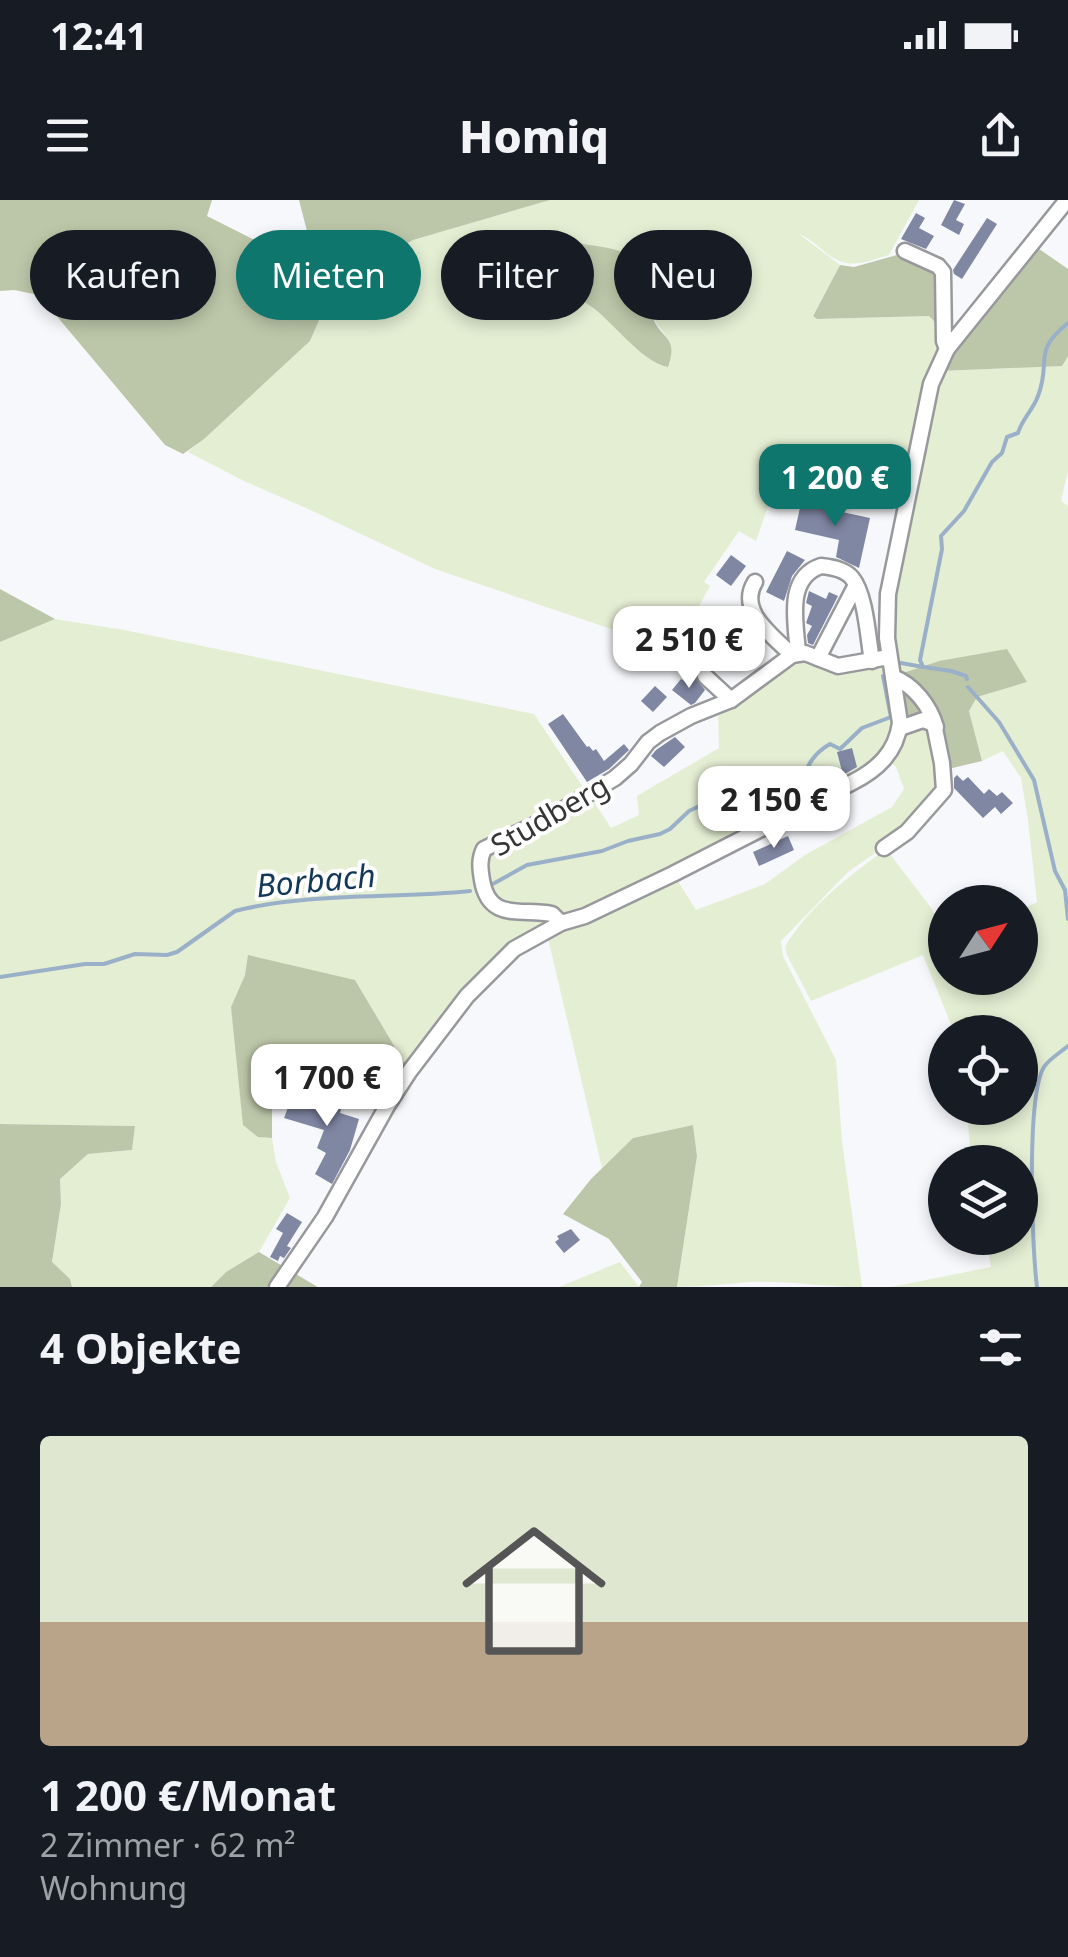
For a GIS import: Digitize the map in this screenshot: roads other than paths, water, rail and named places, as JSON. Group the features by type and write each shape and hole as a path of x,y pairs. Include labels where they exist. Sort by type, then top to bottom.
{"street":[{"path":"277,1287 325,1217 401,1084 483,978 519,945 673,874 860,778 890,753 900,728 887,617 893,566 931,384 948,349 1067,200"},
{"path":"905,251 943,272 944,341 948,349"},
{"path":"795,654 795,596 804,578 815,567 824,566 847,573 856,584 872,661"},
{"path":"755,582 749,597 754,614 795,654 838,666 889,657"},
{"path":"818,658 856,584"},
{"name":"Studberg","path":"561,924 552,914 508,911 494,906 484,890 482,851 549,818 615,778 660,733 731,700 795,654"},
{"path":"705,676 731,700"},
{"path":"884,848 907,832 944,790 931,711 907,685 893,677"},
{"path":"900,728 923,720 936,729"},
{"path":"295,1091 281,1082 279,1072 288,1062 310,1054 328,1055 401,1084"}],"waterway":[{"name":"Borbach","path":"901,663 923,667 920,660 942,549 941,536 964,511 992,462 1002,453 1007,437 1018,433 1038,396 1046,350 1068,323"},
{"path":"924,667 951,671 967,679"},
{"name":"Borbach","path":"491,885 527,865 602,851 660,834 726,789 738,789 743,781 764,788 805,782 809,765 825,747 830,744 840,749 862,728 891,717 883,676"},
{"path":"968,687 999,722 1034,780 1055,871 1065,890 1068,919"},
{"name":"Borbach","path":"0,977 104,964 135,954 167,955 235,911 264,905 322,898 470,891"},
{"path":"1037,1287 1032,1208 1038,1083 1044,1067 1068,1046"}]}
